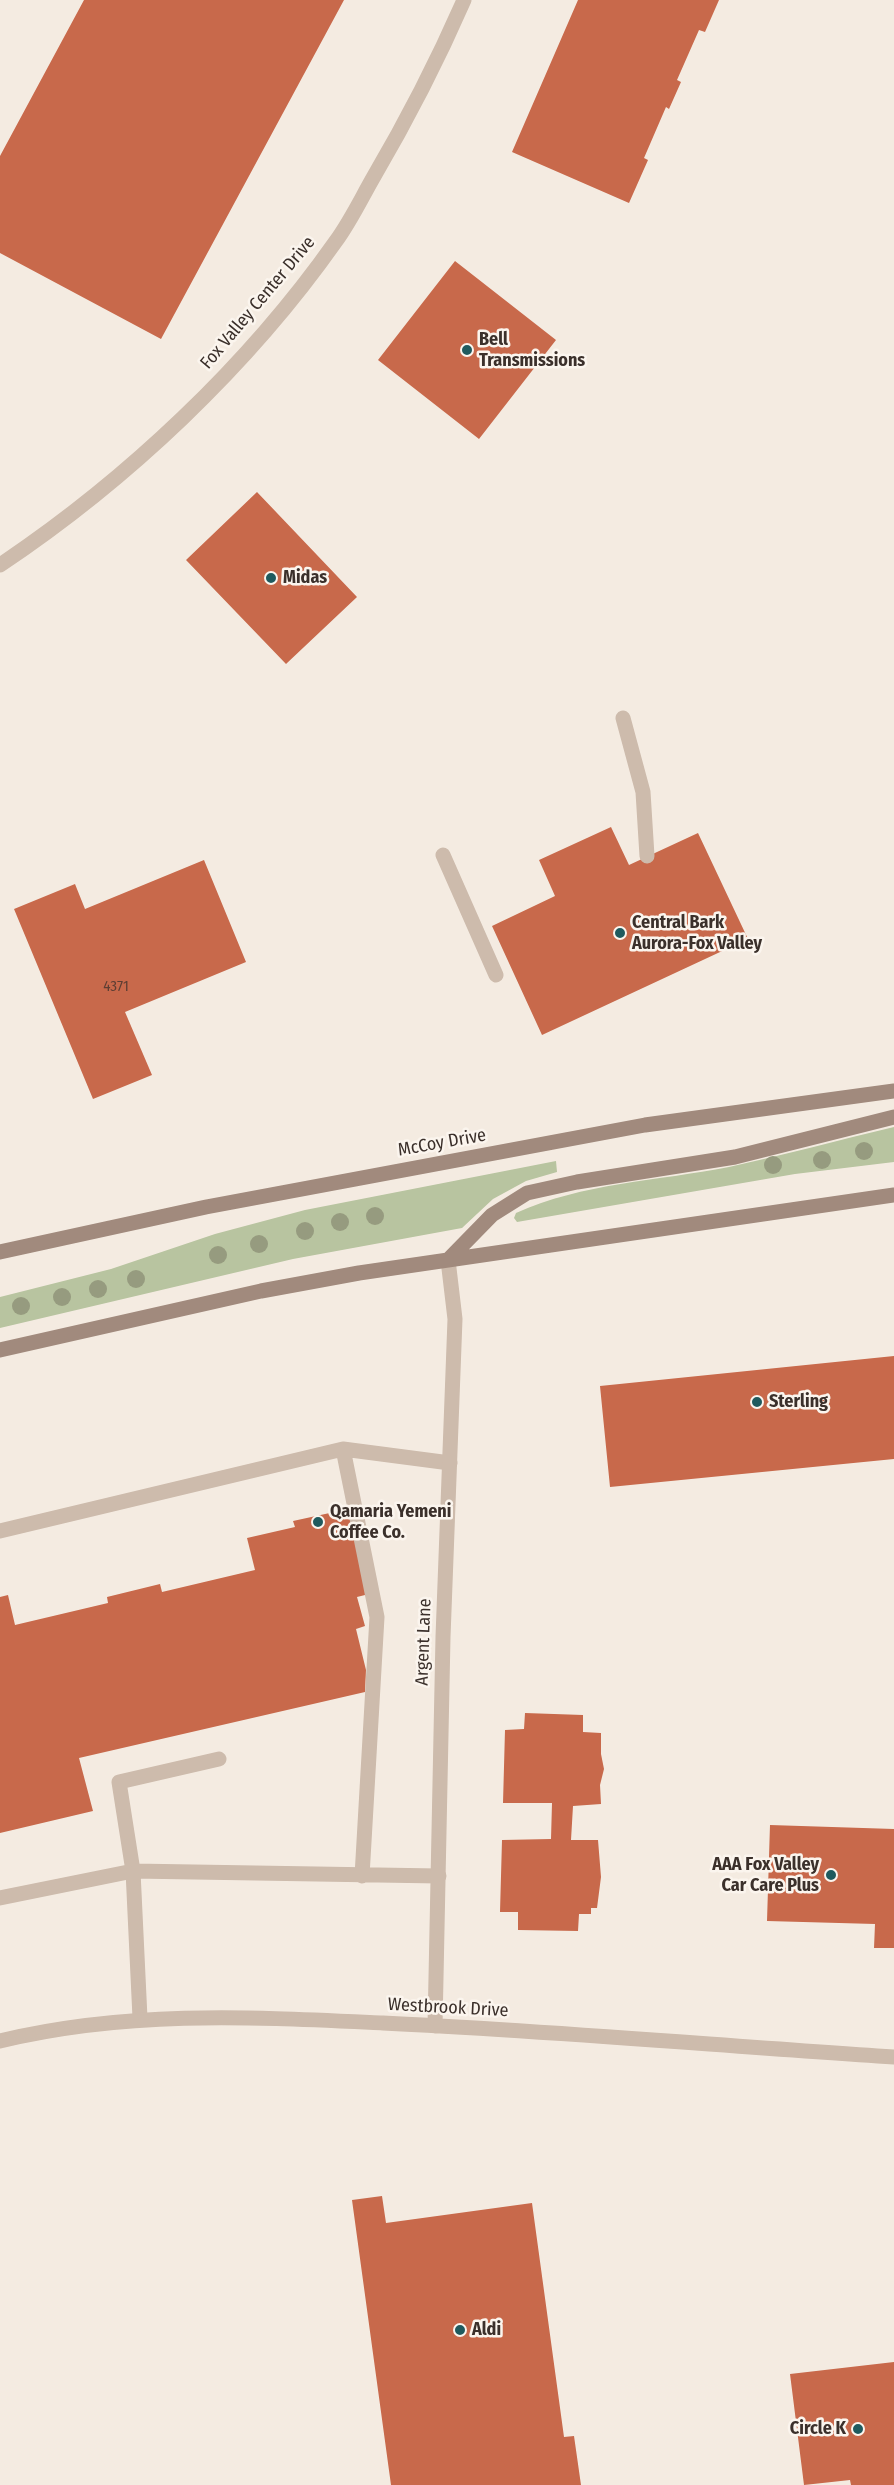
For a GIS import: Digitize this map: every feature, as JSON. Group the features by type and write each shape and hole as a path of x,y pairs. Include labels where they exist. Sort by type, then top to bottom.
{"street":[{"name":"Fox Valley Center Drive","path":"0,565 38,539 115,478 230,372 337,240 419,99 464,0"},
{"path":"623,718 643,792 647,856"},
{"path":"443,855 496,975"},
{"name":"McCoy Drive","path":"0,1252 206,1207 645,1125 894,1091"},
{"path":"448,1260 492,1215 527,1193 577,1182 735,1157 894,1117"},
{"path":"0,1350 261,1291 359,1273 894,1195"},
{"name":"Argent Lane","path":"435,2025 442,1637 455,1319 448,1260"},
{"path":"343,1449 377,1617 362,1876"},
{"path":"0,1531 343,1449 450,1463"},
{"path":"140,2018 133,1871 119,1782 219,1759"},
{"path":"0,1898 133,1871 439,1876"},
{"name":"Westbrook Drive","path":"0,2041 84,2024 140,2018 270,2018 435,2025 894,2057"}],"green space":[{"path":"894,1127 894,1162 795,1174 517,1222 514,1218 516,1213 567,1195 729,1167"},
{"path":"556,1161 557,1172 526,1181 493,1199 462,1228 293,1259 0,1328 0,1297 111,1269 215,1234 305,1210"}],"building":[{"path":"84,0 344,0 161,339 0,253 0,156"},
{"path":"578,0 719,0 705,32 699,30 677,80 681,82 669,109 666,107 644,158 648,160 629,203 512,152"},
{"name":"Bell Transmissions","path":"455,261 556,340 479,439 378,360"},
{"name":"Midas","path":"257,492 357,597 286,664 186,560"},
{"name":"Central Bark Aurora-Fox Valley","path":"611,827 629,865 698,833 748,939 542,1035 492,926 555,896 539,860"},
{"path":"204,860 246,962 125,1012 152,1075 93,1099 14,909 75,884 85,909"},
{"path":"894,1356 894,1459 610,1487 600,1386"},
{"path":"348,1509 369,1594 357,1597 365,1626 356,1629 366,1670 365,1692 79,1758 93,1811 0,1833 0,1597 8,1595 15,1625 108,1603 107,1597 160,1584 162,1592 255,1570 247,1538 295,1527 293,1521"},
{"path":"525,1713 583,1715 583,1732 601,1733 604,1769 600,1785 601,1804 573,1806 571,1840 598,1840 601,1877 597,1908 591,1908 591,1914 579,1914 578,1931 518,1930 518,1912 500,1912 502,1840 551,1839 552,1803 503,1803 505,1730 524,1729"},
{"name":"AAA Fox Valley Car Care Plus","path":"770,1825 894,1829 894,1948 874,1948 875,1924 767,1921"},
{"name":"Aldi","path":"382,2196 386,2223 532,2203 564,2437 574,2436 581,2485 391,2485 352,2200"},
{"path":"894,2362 894,2485 851,2485 850,2480 804,2485 790,2374"}],"place":[{"name":"Bell Transmissions","path":"467,350"},
{"name":"Midas","path":"271,578"},
{"name":"Central Bark Aurora-Fox Valley","path":"620,933"},
{"name":"Sterling","path":"757,1402"},
{"name":"Qamaria Yemeni Coffee Co.","path":"318,1522"},
{"name":"AAA Fox Valley Car Care Plus","path":"831,1875"},
{"name":"Aldi","path":"460,2330"},
{"name":"Circle K","path":"858,2429"}]}
